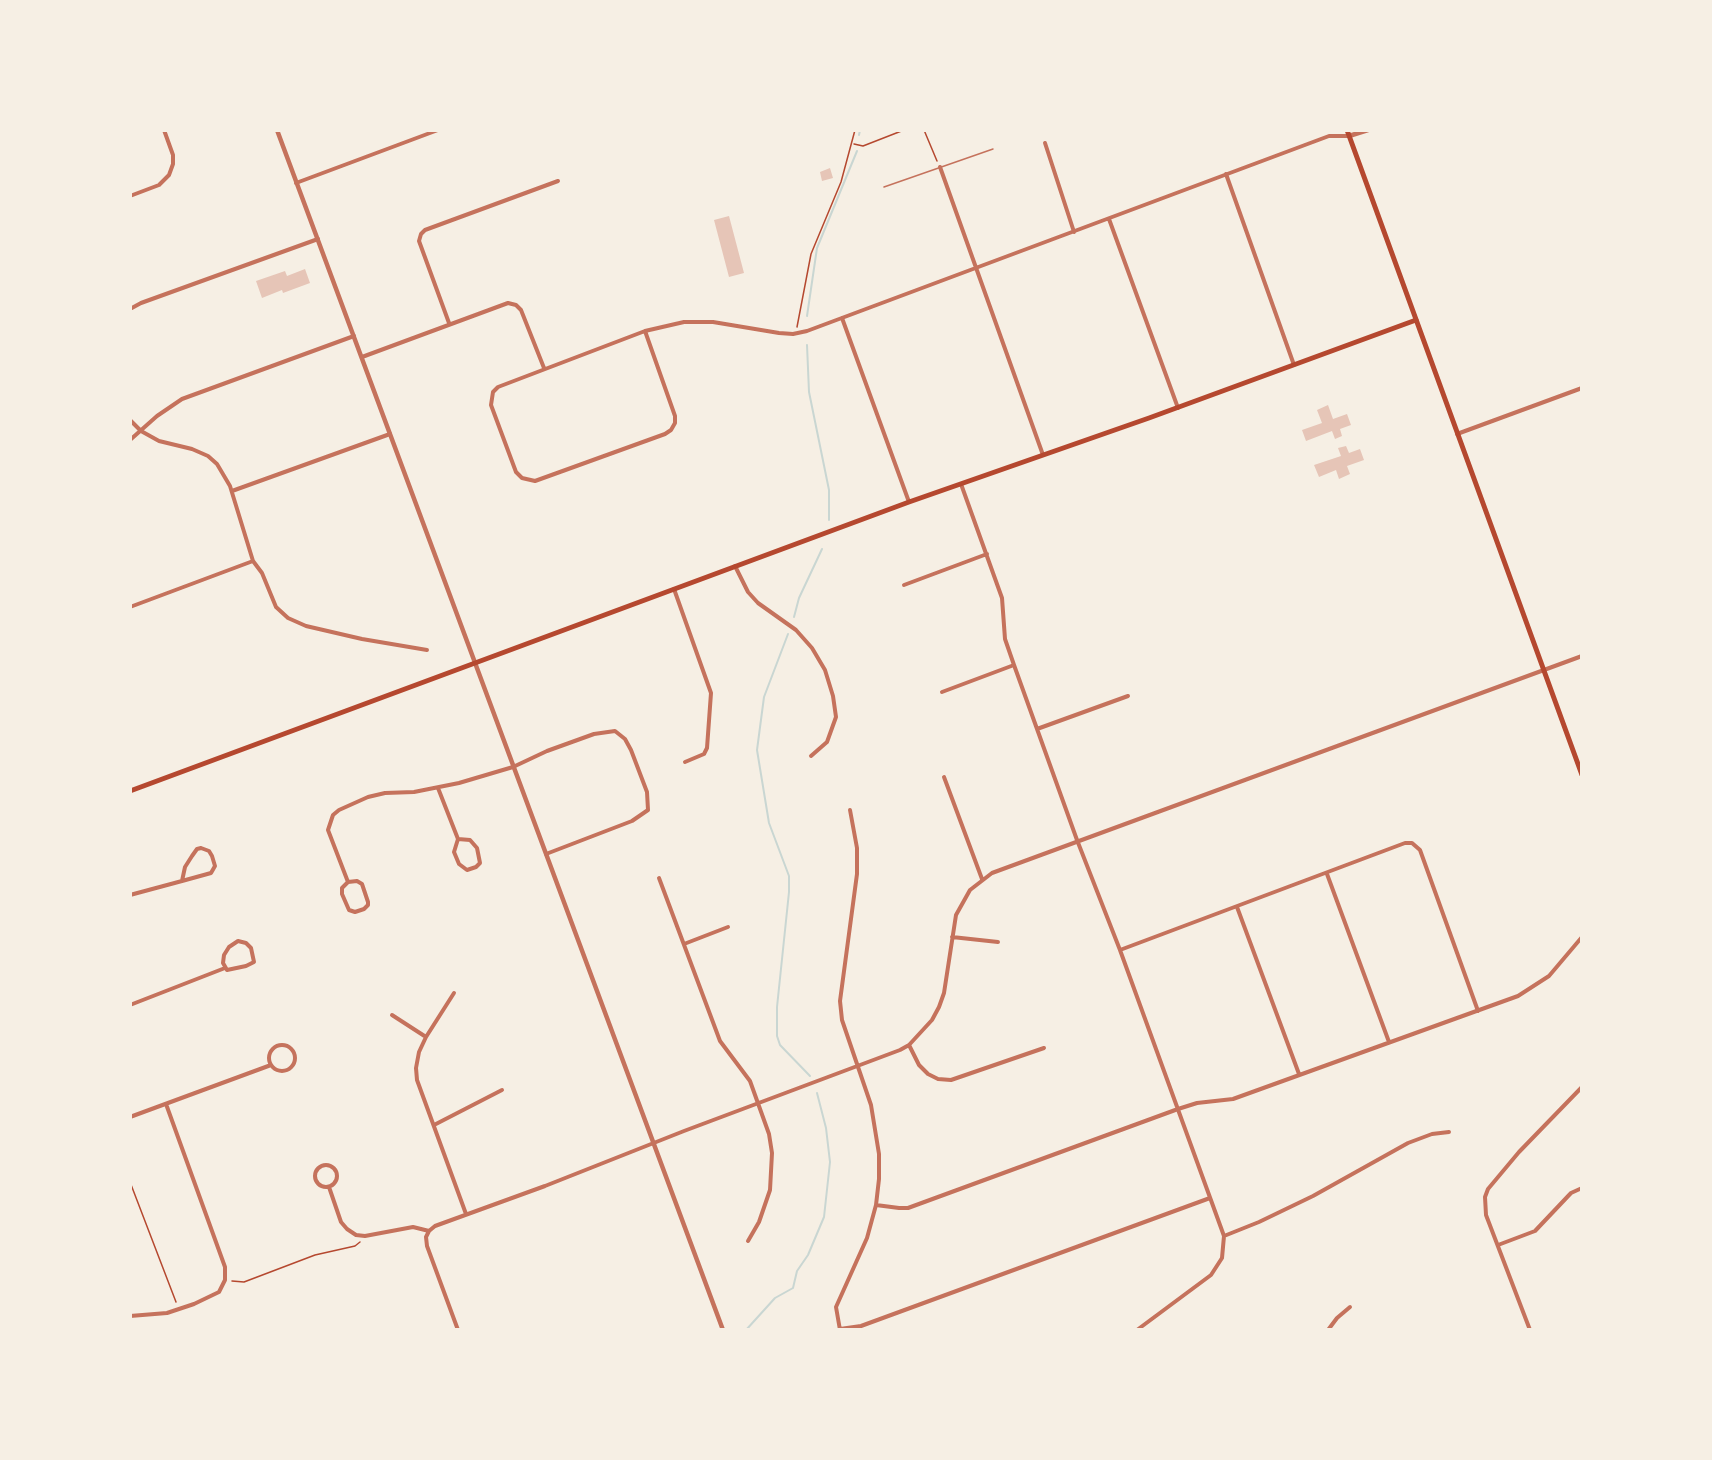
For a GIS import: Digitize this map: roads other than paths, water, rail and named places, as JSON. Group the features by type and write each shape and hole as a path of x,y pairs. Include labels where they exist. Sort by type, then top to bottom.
{"main road":[{"path":"1348,133 1581,775"},
{"path":"130,792 909,502 1179,408 1416,320"}],"street":[{"path":"130,196 159,185 168,177 173,164 173,155 164,130"},
{"path":"277,130 723,1329"},
{"path":"296,183 438,130"},
{"path":"645,331 675,416 672,428 665,434 535,481 527,481 516,472 491,405 491,398 498,387 544,368 645,331 684,322 704,322 779,333 796,333 842,318 1329,136 1368,130"},
{"path":"1045,143 1074,232"},
{"path":"939,168 1043,456"},
{"path":"1226,174 1294,365"},
{"path":"449,323 419,241 421,234 445,222 558,181"},
{"path":"1109,219 1179,408"},
{"path":"130,309 318,238"},
{"path":"362,357 504,303 516,305 520,310 544,368"},
{"path":"842,318 909,502"},
{"path":"130,440 162,411 182,399 354,336"},
{"path":"1457,434 1581,388"},
{"path":"130,420 141,431 159,441 192,449 208,456 225,474 253,561 262,573 276,607 297,623 362,639 427,650"},
{"path":"232,491 390,434"},
{"path":"961,484 1002,598 1005,639 1014,665 1224,1236 1225,1247 1222,1258 1211,1275 1137,1329"},
{"path":"904,585 987,554"},
{"path":"130,607 253,561"},
{"path":"735,566 748,592 758,603 796,630 812,648 825,670 833,696 836,717 827,741 812,756"},
{"path":"673,589 711,693 707,748 704,754 685,762"},
{"path":"458,1329 427,1246 426,1238 429,1231 435,1226 858,1067 909,1045 932,1020 939,1007 944,993 956,915 962,902 970,890 992,873 1581,656"},
{"path":"942,692 1014,665"},
{"path":"1037,729 1128,696"},
{"path":"348,882 328,830 333,815 339,810 377,795 438,788 513,767 547,751 594,734 615,731 625,739 631,750 647,792 648,810 632,821 545,854"},
{"path":"944,777 982,879"},
{"path":"438,788 458,838 454,847 459,864 467,870 479,865 480,859 473,843 465,838 458,838"},
{"path":"850,810 857,848 857,874 840,1001 842,1020 871,1105 876,1129 879,1171 876,1205 867,1238 854,1270 838,1298 836,1317 840,1329 861,1326 1210,1198"},
{"path":"1120,950 1405,843 1412,843 1420,850 1478,1011"},
{"path":"130,895 212,873 215,866 209,851 201,848 194,852 185,867 182,881"},
{"path":"1327,874 1389,1042"},
{"path":"659,878 720,1041 726,1052 743,1070 769,1134 772,1171 765,1208 748,1241"},
{"path":"357,881 362,884 368,902 364,909 355,912 348,907 342,891 348,882 357,881"},
{"path":"1237,907 1299,1074"},
{"path":"684,944 728,927"},
{"path":"952,937 998,942"},
{"path":"876,1205 909,1208 1178,1109 1197,1103 1233,1098 1518,996 1541,983 1581,937"},
{"path":"130,1005 225,968 231,970 252,964 254,960 251,948 243,942 232,944 224,955 225,968"},
{"path":"454,993 426,1037 419,1052 416,1068 417,1080 466,1214"},
{"path":"392,1015 426,1037"},
{"path":"909,1045 919,1065 928,1074 951,1080 1044,1048"},
{"path":"279,1046 287,1046 293,1051 295,1059 286,1071 278,1070 271,1065 269,1058 272,1050 279,1046"},
{"path":"130,1117 271,1065"},
{"path":"1530,1329 1484,1206 1488,1189 1581,1087"},
{"path":"434,1125 502,1090"},
{"path":"130,1316 154,1315 179,1309 219,1292 225,1280 225,1267 165,1104"},
{"path":"1224,1236 1313,1196 1408,1143 1432,1134 1449,1132"},
{"path":"326,1164 332,1166 336,1171 335,1183 329,1187 317,1184 314,1178 319,1166 326,1164"},
{"path":"329,1187 341,1222 356,1235 365,1236 413,1227 429,1231"},
{"path":"1498,1245 1535,1231 1571,1192 1581,1188"},
{"path":"1328,1329 1350,1307"}],"lane":[{"path":"884,187 993,148"}],"waterway":[{"path":"859,135 860,130"},
{"path":"807,316 817,248 857,151"},
{"path":"807,345 809,392 829,490 829,520"},
{"path":"794,617 799,598 822,549"},
{"path":"788,634 764,697 757,750 769,823 789,876 777,1007 777,1036 780,1045 810,1076"},
{"path":"746,1330 775,1298 793,1288 797,1271 808,1255 824,1217 830,1162 826,1128 817,1093"}]}
